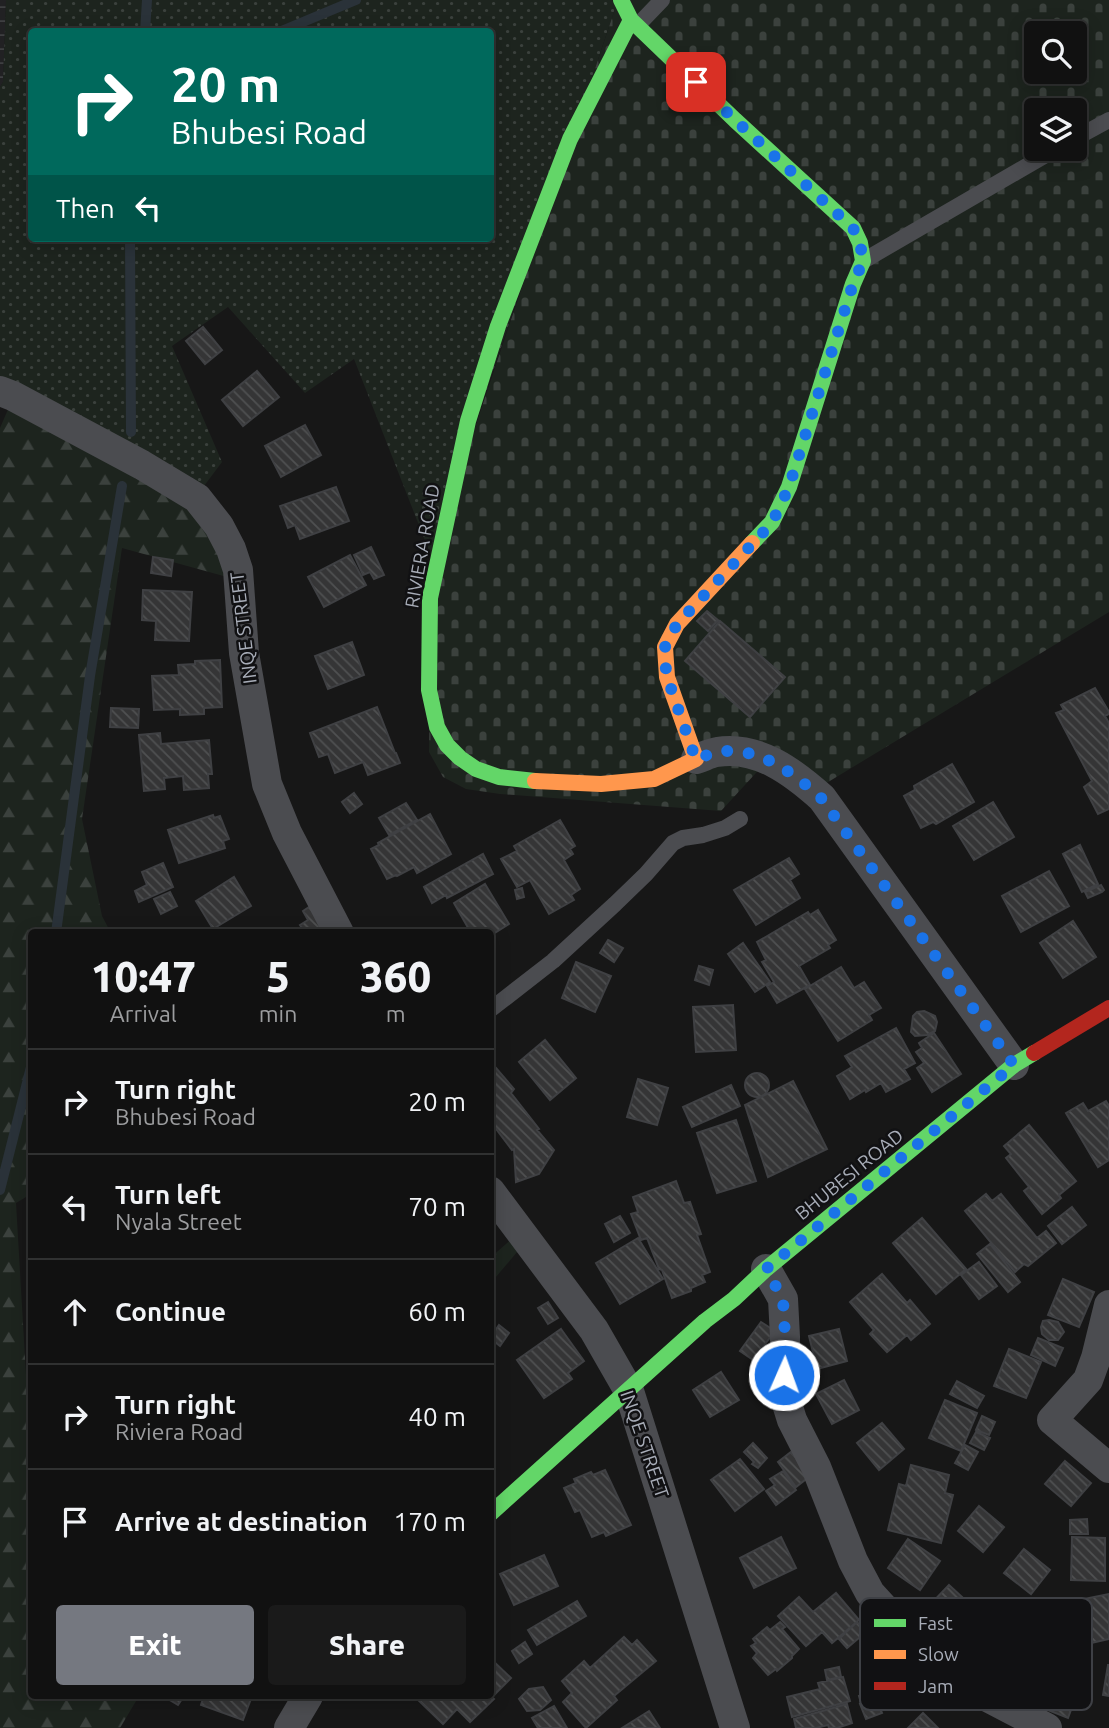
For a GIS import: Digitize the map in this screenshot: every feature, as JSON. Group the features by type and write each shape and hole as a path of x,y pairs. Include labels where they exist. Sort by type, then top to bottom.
{"street":[{"path":"621,0 634,23 853,228 860,243 863,261 853,284 789,487 772,523 677,624 665,647 667,677 696,760 716,752 738,751 768,760 797,776 822,799 1014,1065"},
{"name":"RIVIERA ROAD","path":"634,23 570,139 498,326 468,421 430,598 429,690 437,727 447,745 475,769 499,777 549,783 601,784 654,779 696,760"},
{"name":"INQE STREET","path":"0,391 142,465 197,498 219,526 238,570 244,653 267,783 287,834 337,929"},
{"name":"BHUBESI ROAD","path":"494,1510 705,1321 1014,1065 1109,1008"},
{"name":"INQE STREET","path":"494,1196 594,1330 629,1391 735,1728"},
{"path":"766,1269 783,1299 783,1394 792,1420 816,1467 853,1561 875,1598"},
{"path":"1109,1305 1088,1380 1052,1420 1109,1468"},
{"path":"289,1728 306,1699"},
{"path":"1012,1710 1047,1728"}],"lane":[{"path":"634,23 662,0"},
{"path":"1087,132 1109,120"},
{"path":"863,261 1035,161"},
{"path":"494,1007 553,961 615,904 673,843 682,838 725,828 740,819"}],"shaded area":[{"path":"0,0 6,0 3,82 0,87"}],"green space":[{"path":"6,0 618,0 431,556 354,359 305,393 228,307 172,346 222,462 195,498 0,393 0,87 3,82"},
{"path":"618,0 1109,0 1109,612 810,793 766,762 721,811 500,794 466,789 443,777 429,752 432,556"},
{"path":"13,398 195,498 238,580 122,548 82,819 102,916 109,929 28,929 28,1196 16,1203 28,1409 28,1699 137,1699 120,1728 0,1728 0,428"},
{"path":"522,1230 528,1239 494,1279 494,1254"}],"building":[{"path":"203,327 222,350 205,364 186,341"},
{"path":"257,371 279,397 243,426 222,400"},
{"path":"305,425 321,455 281,477 265,446"},
{"path":"336,487 349,521 300,539 295,525 288,528 280,506"},
{"path":"371,547 384,575 374,579 370,572 363,575 354,555"},
{"path":"350,555 366,585 324,607 308,577"},
{"path":"153,557 173,560 171,576 151,573"},
{"path":"143,590 192,592 189,641 155,640 156,621 142,620"},
{"path":"707,611 718,620 708,631 697,621"},
{"path":"720,621 785,677 750,717 685,661"},
{"path":"352,642 364,675 328,689 315,656"},
{"path":"220,660 222,707 204,708 204,714 180,715 180,709 154,710 152,676 179,675 178,665"},
{"path":"1095,688 1109,712 1105,716 1109,723 1109,809 1098,814 1084,787 1092,781 1056,713 1064,710 1061,705"},
{"path":"377,707 400,763 368,775 363,762 335,773 328,754 319,757 310,733"},
{"path":"111,708 139,709 138,728 110,727"},
{"path":"160,733 161,744 209,740 212,774 208,774 209,788 184,790 183,776 164,778 165,789 144,791 139,735"},
{"path":"952,764 974,802 936,824 933,822 921,828 904,796 915,790 914,786"},
{"path":"354,793 362,804 350,813 342,802"},
{"path":"993,802 1014,837 974,860 953,826"},
{"path":"406,803 417,820 389,835 379,818"},
{"path":"430,814 451,854 417,873 414,867 387,879 371,849"},
{"path":"213,815 214,818 220,816 229,839 223,841 225,848 179,863 168,830"},
{"path":"560,820 575,846 570,849 573,854 564,860 580,889 571,895 574,900 549,914 530,880 517,887 501,859 517,851 514,846"},
{"path":"1080,845 1098,884 1082,892 1063,854"},
{"path":"483,854 493,874 432,903 424,887"},
{"path":"789,858 799,874 790,880 800,898 756,925 734,890"},
{"path":"163,863 173,887 139,902 135,891 147,885 142,872"},
{"path":"1049,871 1069,906 1021,932 1002,896"},
{"path":"234,877 251,906 213,929 196,901"},
{"path":"485,884 509,924 494,933 494,929 469,929 454,903"},
{"path":"1101,885 1104,890 1102,892 1088,898 1085,892"},
{"path":"522,888 524,897 517,899 515,890"},
{"path":"170,892 177,906 161,914 154,899"},
{"path":"312,905 321,928 302,929 300,925 308,920 303,911"},
{"path":"818,910 836,940 828,945 830,948 799,966 810,985 777,1003 767,986 774,982 762,962 766,960 757,942 808,912 810,915"},
{"path":"1073,921 1096,957 1063,978 1040,943"},
{"path":"608,940 623,948 614,962 600,953"},
{"path":"743,943 770,982 755,992 728,954"},
{"path":"576,962 611,976 595,1012 562,998"},
{"path":"699,966 713,970 709,985 695,980"},
{"path":"841,967 854,988 864,982 881,1008 869,1015 872,1020 838,1041 805,989"},
{"path":"733,1005 736,1050 696,1052 693,1007"},
{"path":"924,1011 935,1016 935,1031 915,1036 911,1032 913,1016"},
{"path":"896,1028 915,1063 904,1069 910,1079 886,1092 881,1083 850,1099 837,1076 852,1067 845,1056"},
{"path":"934,1033 961,1074 932,1092 917,1068 924,1063 916,1052 922,1048 919,1043"},
{"path":"545,1040 576,1078 550,1100 519,1062"},
{"path":"494,1066 514,1089 511,1093 554,1150 539,1174 516,1182 514,1149 512,1150 494,1126"},
{"path":"757,1073 766,1076 769,1085 766,1094 757,1097 748,1094 745,1085 748,1076"},
{"path":"638,1079 668,1088 657,1125 627,1117"},
{"path":"793,1081 827,1149 768,1177 745,1105"},
{"path":"731,1085 740,1106 692,1127 683,1107"},
{"path":"1106,1101 1109,1106 1109,1160 1098,1167 1066,1113 1083,1103 1088,1111"},
{"path":"736,1120 756,1181 717,1193 697,1133"},
{"path":"1029,1125 1076,1181 1042,1214 1024,1191 1029,1187 1006,1158 1011,1154 1004,1146"},
{"path":"676,1181 684,1203 690,1202 701,1234 697,1235 710,1272 702,1275 705,1282 672,1298 647,1238 641,1240 631,1214 638,1212 633,1197"},
{"path":"986,1194 992,1201 1001,1194 1037,1238 1046,1231 1056,1243 1028,1266 1024,1264 1015,1272 965,1211"},
{"path":"1072,1207 1086,1225 1062,1244 1048,1226"},
{"path":"620,1216 630,1233 614,1242 605,1224"},
{"path":"922,1218 966,1269 936,1294 893,1243"},
{"path":"638,1238 663,1279 620,1304 596,1263"},
{"path":"990,1244 1020,1282 1008,1292 977,1254"},
{"path":"979,1262 997,1286 979,1299 961,1275"},
{"path":"882,1274 907,1303 910,1300 930,1324 911,1340 907,1335 887,1352 870,1334 874,1330 850,1302"},
{"path":"1063,1279 1094,1292 1079,1327 1048,1315"},
{"path":"548,1302 558,1318 548,1324 538,1308"},
{"path":"1043,1321 1058,1322 1064,1332 1058,1340 1049,1340 1042,1334"},
{"path":"761,1322 775,1331 753,1360 740,1351"},
{"path":"499,1325 509,1333 500,1346 494,1341 494,1332"},
{"path":"561,1329 584,1361 568,1373 572,1379 544,1398 517,1360"},
{"path":"839,1329 847,1361 817,1369 809,1336"},
{"path":"1038,1338 1063,1348 1055,1366 1031,1355"},
{"path":"1009,1349 1041,1362 1026,1398 994,1386"},
{"path":"721,1372 739,1400 710,1417 693,1390"},
{"path":"844,1380 859,1410 832,1424 816,1394"},
{"path":"957,1381 984,1396 977,1408 950,1394"},
{"path":"945,1400 977,1413 961,1451 929,1438"},
{"path":"982,1416 995,1422 989,1435 976,1430"},
{"path":"882,1423 904,1449 879,1470 857,1443"},
{"path":"976,1432 990,1438 984,1450 970,1443"},
{"path":"753,1443 767,1458 758,1468 744,1452"},
{"path":"965,1445 978,1452 968,1470 955,1463"},
{"path":"791,1452 810,1476 796,1487 778,1462"},
{"path":"740,1459 764,1489 735,1511 711,1480"},
{"path":"1065,1461 1091,1483 1071,1506 1045,1484"},
{"path":"911,1465 949,1475 945,1493 953,1495 941,1543 888,1530 899,1484 906,1486"},
{"path":"605,1470 631,1525 606,1536 604,1532 592,1537 580,1510 575,1512 564,1488 576,1483 574,1479"},
{"path":"783,1471 796,1490 776,1505 766,1491 775,1485 770,1479"},
{"path":"979,1506 1004,1527 983,1552 958,1531"},
{"path":"1087,1519 1088,1534 1070,1534 1070,1520"},
{"path":"781,1537 796,1568 754,1588 740,1558"},
{"path":"1072,1537 1105,1538 1105,1581 1071,1580"},
{"path":"908,1539 940,1561 920,1590 888,1568"},
{"path":"1024,1549 1050,1570 1031,1594 1004,1573"},
{"path":"544,1555 558,1586 514,1605 500,1574"},
{"path":"949,1585 963,1598 937,1598"},
{"path":"836,1593 859,1620 832,1643 822,1632 806,1646 778,1616 799,1597 813,1612"},
{"path":"1109,1594 1109,1639 1092,1643 1092,1598 1089,1598"},
{"path":"577,1601 586,1616 537,1645 528,1630"},
{"path":"780,1622 785,1627 782,1629 799,1649 777,1671 776,1669 768,1675 753,1658 757,1653 751,1646 756,1643 753,1639 767,1627 770,1630"},
{"path":"857,1622 860,1625 860,1637 847,1648 839,1639"},
{"path":"624,1637 632,1645 637,1640 656,1661 614,1696 617,1700 586,1728 563,1702 572,1693 562,1681 584,1661 590,1668"},
{"path":"525,1642 532,1654 519,1663 512,1651"},
{"path":"494,1662 511,1678 494,1695"},
{"path":"1109,1665 1109,1696 1103,1695"},
{"path":"839,1667 841,1677 827,1680 825,1670"},
{"path":"843,1677 850,1701 792,1717 787,1697 820,1689 818,1683"},
{"path":"543,1687 551,1700 540,1710 527,1711 519,1699 529,1689"},
{"path":"168,1699 182,1699 178,1705"},
{"path":"203,1699 251,1699 243,1720 201,1705"},
{"path":"417,1699 494,1699 470,1722 457,1709 443,1724"},
{"path":"847,1704 852,1723 837,1728 829,1728 828,1725 796,1728 794,1719"},
{"path":"554,1706 567,1728 538,1728 532,1718"},
{"path":"862,1710 881,1710 882,1713 866,1719"},
{"path":"1048,1710 1071,1710 1068,1718"},
{"path":"649,1711 660,1728 622,1728"},
{"path":"923,1713 938,1728 908,1728"}],"waterway":[{"path":"145,28 147,0"},
{"path":"289,28 356,0"},
{"path":"130,242 131,432"},
{"path":"57,929 90,676 122,486"},
{"path":"0,1190 28,1079"}],"traffic: fast":[{"path":"535,781 499,777 476,769 447,745 437,727 429,690 430,598 468,421 498,326 570,139 631,20 621,0"},
{"path":"631,20 853,228 860,243 863,261 853,284 789,487 772,522 752,543"},
{"path":"494,1510 766,1269 1014,1065 1034,1053"}],"traffic: slow":[{"path":"535,781 601,784 654,779 696,759 667,677 665,647 677,624 752,543"}],"traffic: jam":[{"path":"1034,1053 1109,1008"}],"route":[{"path":"696,82 853,228 860,243 863,261 853,284 789,487 772,523 677,624 665,647 667,677 696,760 716,752 738,751 768,760 797,776 822,799 1014,1065 766,1269 783,1299 784,1375"}]}
